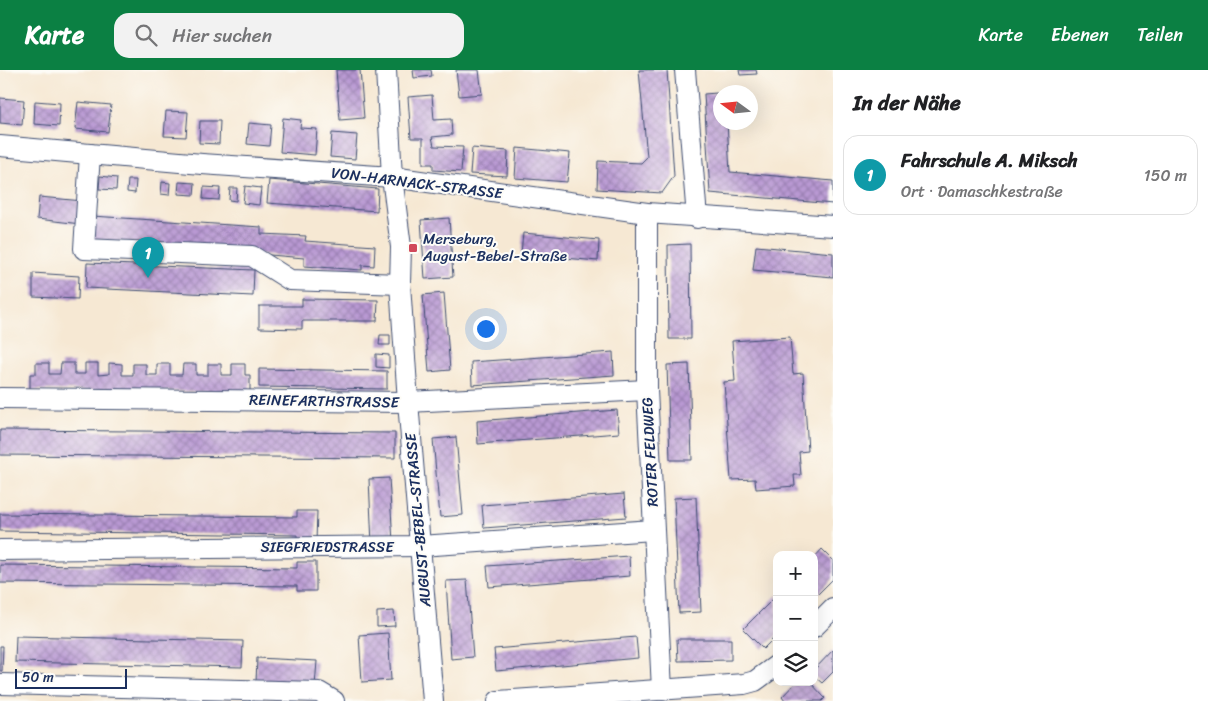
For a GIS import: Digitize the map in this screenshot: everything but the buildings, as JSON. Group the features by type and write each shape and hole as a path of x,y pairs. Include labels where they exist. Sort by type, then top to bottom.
{"street":[{"name":"AUGUST-BEBEL-STRASSE","path":"386,70 392,177 401,247 400,284 408,402 433,701"},
{"path":"685,70 697,218"},
{"name":"VON-HARNACK-STRASSE","path":"0,146 202,164 240,165 392,177 647,213 697,218 833,226"},
{"path":"90,154 84,249 252,256 290,280 400,284"},
{"name":"ROTER FELDWEG","path":"647,213 647,390 662,690"},
{"name":"REINEFARTHSTRASSE","path":"0,398 408,402 647,390"},
{"name":"SIEGFRIEDSTRASSE","path":"0,550 420,546 653,530"},
{"path":"818,623 833,608"},
{"path":"498,701 662,690 730,693 755,680 773,667"},
{"path":"0,684 319,692 334,701"}],"place":[{"name":"Merseburg, August-Bebel-Straße","path":"413,248"},
{"name":"Fahrschule A. Miksch","path":"148,278"}]}
